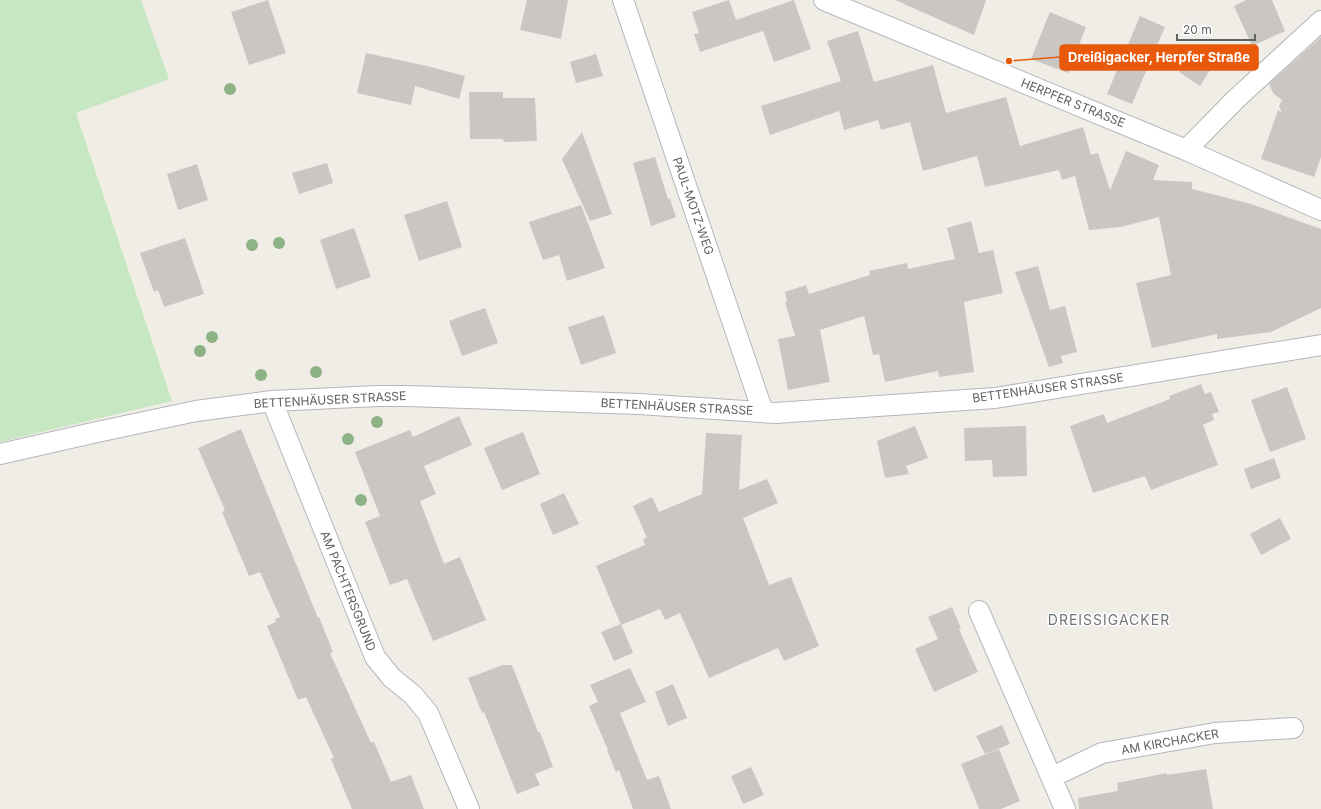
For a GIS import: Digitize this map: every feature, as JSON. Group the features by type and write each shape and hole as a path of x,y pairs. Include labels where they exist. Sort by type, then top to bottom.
{"street":[{"name":"PAUL-MOTZ-WEG","path":"624,0 763,412"},
{"name":"HERPFER STRASSE","path":"824,0 1186,150 1321,210"},
{"path":"1186,150 1236,99 1321,21"},
{"name":"BETTENHÄUSER STRASSE","path":"0,454 196,411 272,401 408,396 639,404 783,412 995,398 1321,345"},
{"name":"AM PACHTERSGRUND","path":"272,401 375,657 392,678 413,695 428,713 469,809"},
{"path":"979,611 1065,809"},
{"name":"AM KIRCHACKER","path":"1052,777 1102,753 1215,733 1293,728"}],"green space":[{"path":"0,0 141,0 169,79 76,113 172,401 0,442"}],"building":[{"path":"268,0 286,53 249,65 231,12"},
{"path":"527,0 568,0 561,39 520,30"},
{"path":"729,0 736,20 794,0 811,49 774,62 763,31 700,52 694,34 699,33 692,12"},
{"path":"895,0 986,0 974,35"},
{"path":"1246,0 1272,0 1285,31 1252,46 1234,6"},
{"path":"1050,12 1086,27 1068,73 1031,59"},
{"path":"1140,16 1165,27 1132,104 1107,94"},
{"path":"858,31 874,82 933,65 946,113 1006,97 1020,146 1083,127 1091,155 1098,153 1110,190 1126,151 1159,165 1153,180 1192,182 1192,189 1251,204 1321,229 1321,308 1271,332 1217,339 1217,334 1152,348 1136,283 1171,275 1159,217 1121,227 1089,230 1075,176 1062,180 1059,170 985,187 977,156 923,171 910,122 881,130 878,120 844,130 839,111 770,135 761,106 841,81 827,41"},
{"path":"1321,37 1321,157 1314,177 1261,159 1278,110 1282,113 1279,106 1282,100 1273,93 1269,84"},
{"path":"366,53 465,76 459,99 415,86 411,105 357,93"},
{"path":"596,54 603,76 576,83 570,62"},
{"path":"1192,54 1212,67 1200,86 1179,72"},
{"path":"469,92 503,92 503,98 535,98 537,141 504,142 503,139 470,139"},
{"path":"582,132 612,214 590,221 562,159"},
{"path":"655,157 668,199 670,199 676,217 651,226 633,163"},
{"path":"327,163 333,183 299,194 292,173"},
{"path":"197,164 208,200 178,210 167,174"},
{"path":"447,201 462,247 419,261 404,215"},
{"path":"581,205 605,268 567,281 559,255 543,260 529,222"},
{"path":"971,221 979,253 993,250 1003,293 964,302 974,372 939,377 938,371 885,382 879,354 873,355 864,316 820,330 830,382 788,390 778,339 795,336 785,302 787,302 785,292 806,285 809,294 870,275 869,271 907,263 908,269 955,259 947,228"},
{"path":"354,228 371,277 336,289 320,240"},
{"path":"185,238 204,294 164,307 158,290 154,292 140,253"},
{"path":"1038,266 1050,310 1065,306 1077,352 1061,356 1063,363 1049,367 1015,272"},
{"path":"485,308 498,343 462,356 449,321"},
{"path":"604,315 616,353 581,365 568,327"},
{"path":"1201,384 1205,394 1211,392 1219,412 1212,414 1214,420 1203,425 1218,465 1151,490 1145,476 1093,493 1070,426 1104,414 1107,423 1170,399 1169,396"},
{"path":"1287,387 1306,439 1270,452 1251,400"},
{"path":"459,416 472,445 424,466 436,494 420,501 444,564 460,557 486,620 433,641 407,579 390,585 365,522 380,516 355,452 410,430 413,437"},
{"path":"915,426 928,458 906,466 909,474 885,478 877,441"},
{"path":"1026,426 1027,476 993,477 992,460 965,461 964,428"},
{"path":"241,429 333,652 330,653 371,743 374,742 391,782 411,775 424,809 352,809 331,759 334,758 306,697 298,700 267,626 276,622 275,619 280,617 260,572 249,576 222,512 225,510 198,448"},
{"path":"523,432 540,474 502,490 484,448"},
{"path":"706,433 742,435 739,490 767,479 778,503 743,518 769,585 791,577 819,646 784,661 778,648 709,678 680,613 665,620 660,609 621,625 596,566 645,545 643,539 647,538 633,506 652,497 659,512 702,494"},
{"path":"1274,458 1281,478 1251,489 1244,469"},
{"path":"564,493 579,524 553,535 540,504"},
{"path":"1280,518 1291,539 1261,555 1250,534"},
{"path":"952,607 961,628 959,629 978,672 934,692 915,649 938,639 928,617"},
{"path":"621,624 633,653 614,661 601,632"},
{"path":"503,665 512,665 553,767 535,774 540,785 517,794 484,712 482,713 468,678"},
{"path":"630,668 646,702 620,713 647,780 659,776 671,809 633,809 619,770 616,772 589,706 598,702 590,685"},
{"path":"673,684 687,718 668,726 655,692"},
{"path":"1002,725 1010,744 985,754 976,736"},
{"path":"999,749 1020,801 1001,809 979,809 961,764"},
{"path":"751,767 764,795 743,804 731,776"},
{"path":"1206,769 1213,809 1079,809 1078,798 1118,791 1117,783 1167,773 1167,775"}],"place":[{"name":"Dreißigacker, Herpfer Straße","path":"1009,61"}],"district":[{"name":"DREISSIGACKER","path":"1109,620"}]}
